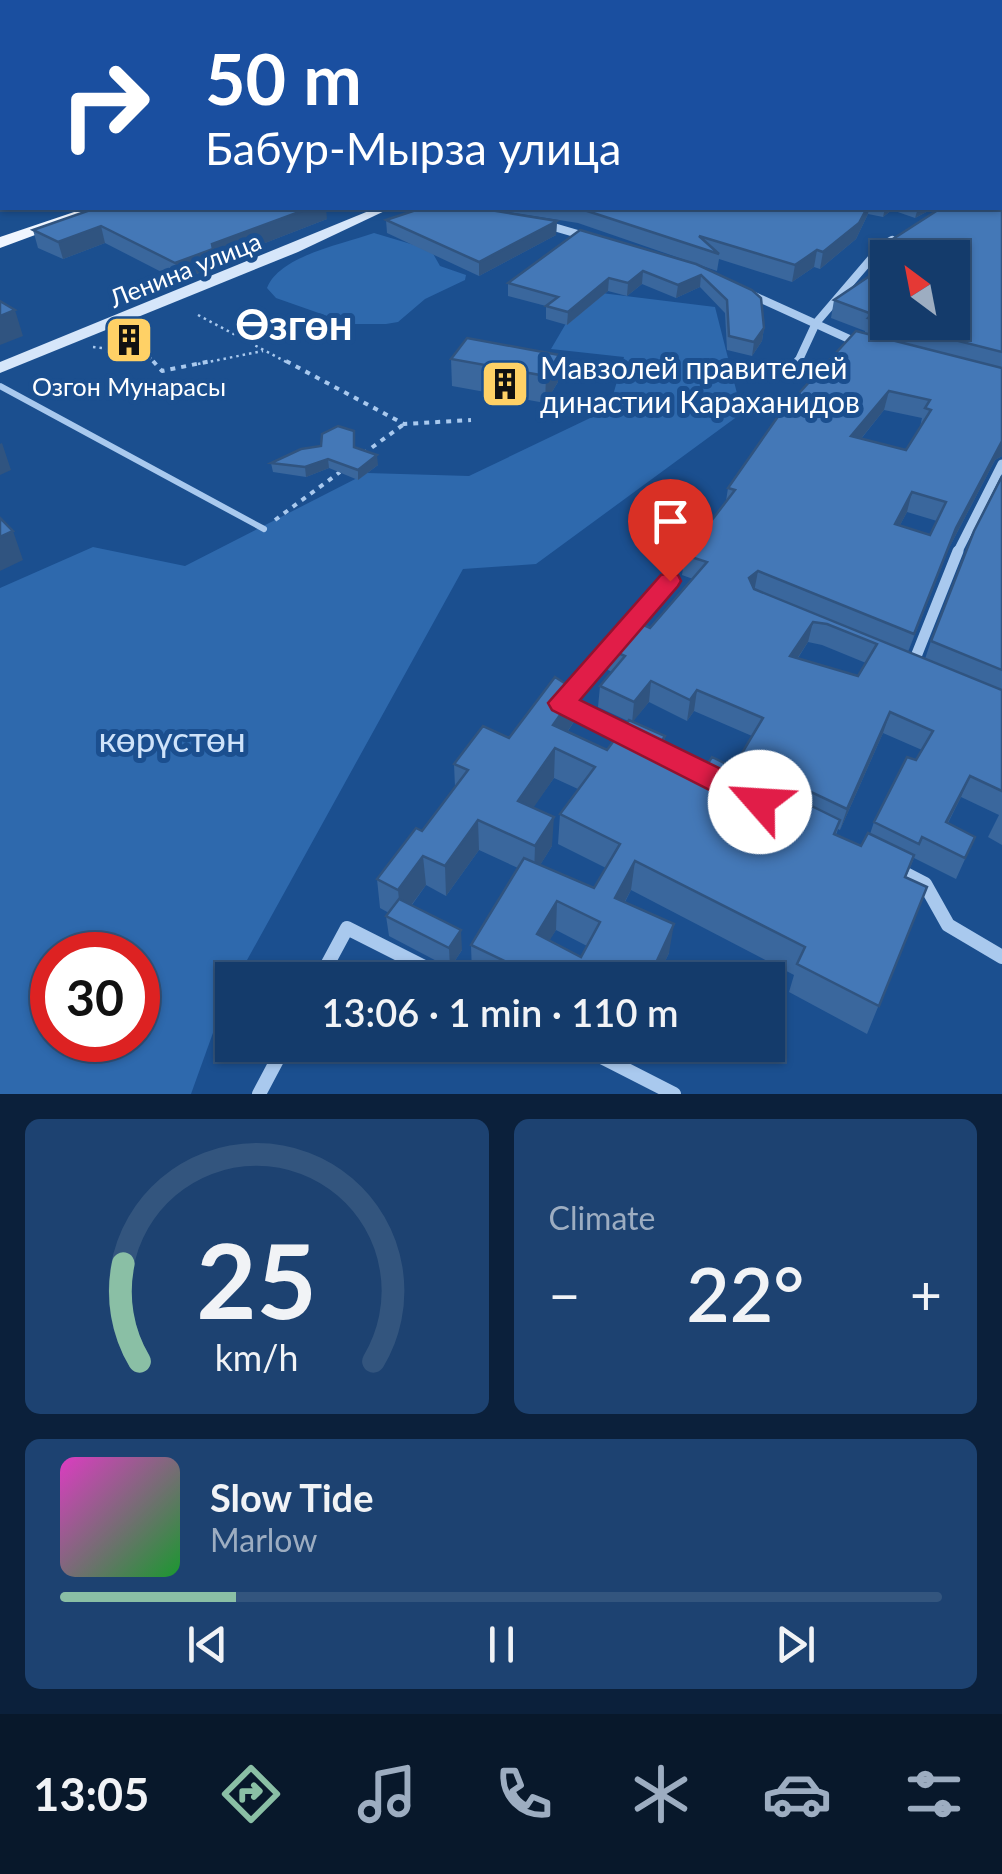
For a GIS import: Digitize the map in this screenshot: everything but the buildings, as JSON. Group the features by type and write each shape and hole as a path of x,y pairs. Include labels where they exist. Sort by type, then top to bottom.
{"main road":[{"path":"0,243 94,210"},
{"name":"Ленина улица","path":"0,368 292,250 380,210"}],"street":[{"path":"536,224 591,238"},
{"path":"790,378 816,323 882,246 899,236"},
{"path":"748,293 871,346"},
{"path":"913,665 959,548 1002,464"},
{"path":"670,581 562,703 718,780"},
{"path":"895,658 930,672"},
{"path":"890,866 925,884 948,925 1002,956"},
{"path":"328,962 346,928 414,962"},
{"path":"259,1094 276,1062"},
{"path":"611,1062 674,1094"}],"lane":[{"path":"0,386 264,529"}],"path":[{"path":"198,315 404,424 472,420"},
{"path":"92,346 146,353 162,371 263,351"},
{"path":"357,459 404,424"},
{"path":"264,529 342,470"}],"green space":[{"path":"374,233 431,250 440,266 466,275 465,280 425,299 398,322 386,324 350,324 276,298 267,288 285,267 299,259"},
{"name":"көрүстөн","path":"585,291 715,307 742,413 536,564 463,569 246,962 215,962 215,1027 191,1094 0,1094 0,588 93,547 185,566 367,473 469,476 609,409 624,357 551,349"}],"place":[{"name":"Озгон Мунарасы","path":"129,340"},
{"name":"Мавзолей правителей династии Караханидов","path":"505,384"}],"district":[{"name":"Өзгөн","path":"294,324"}],"route":[{"path":"670,581 562,703 760,802"}]}
